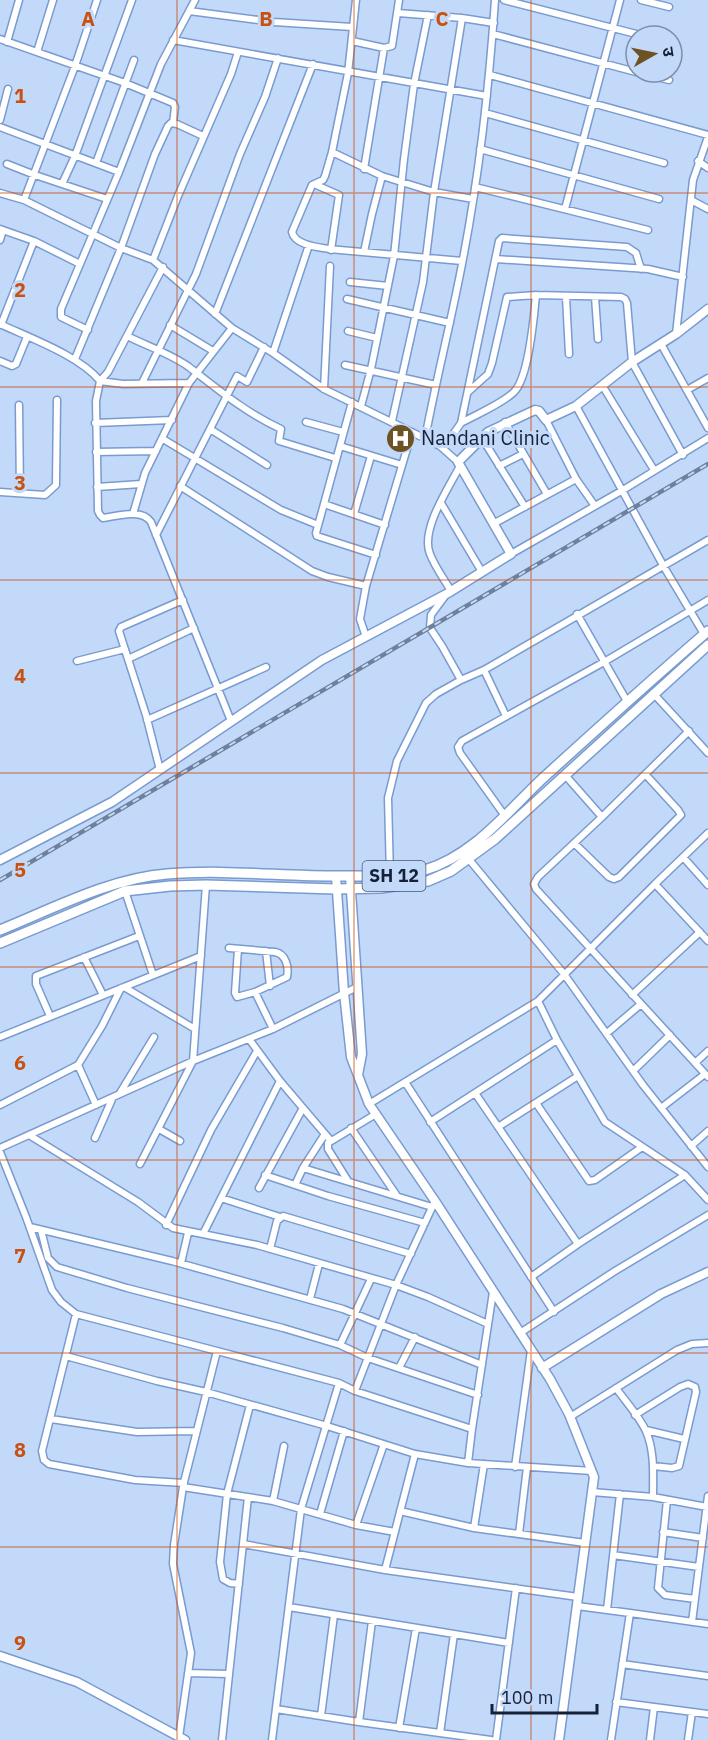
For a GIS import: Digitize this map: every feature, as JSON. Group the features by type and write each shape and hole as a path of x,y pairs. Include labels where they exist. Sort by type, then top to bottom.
{"main road":[{"name":"SH 12","path":"0,943 125,891 206,885 381,888 428,881 441,876 466,855 543,778 706,632"},
{"name":"SH 12","path":"0,930 122,881 144,876 214,873 390,876 424,871 466,855 513,823 708,645"}],"street":[{"path":"19,0 3,41 125,83 174,105 173,123"},
{"path":"38,52 54,0"},
{"path":"24,200 75,66 97,0"},
{"path":"62,184 75,156 132,0"},
{"path":"88,330 65,319 60,314 149,93 193,0"},
{"path":"356,0 348,73 333,152 323,180 314,184 292,232 295,239 331,250 462,261"},
{"path":"352,41 384,48 392,46 399,0"},
{"path":"425,439 450,323 475,187 490,75 495,0"},
{"path":"504,0 624,31"},
{"path":"565,209 620,0"},
{"path":"641,0 669,7"},
{"path":"189,11 274,22 352,27"},
{"path":"398,13 494,23"},
{"path":"361,406 371,369 394,255 414,84 428,15"},
{"path":"392,421 427,258 434,192 462,18"},
{"path":"493,34 624,68"},
{"path":"173,40 487,96"},
{"path":"364,169 384,48"},
{"path":"153,260 177,196 231,74 238,52"},
{"path":"142,383 156,350 189,290 240,154 265,97 278,58"},
{"path":"96,163 134,60"},
{"path":"215,314 313,64"},
{"path":"490,75 594,102 708,136 693,180 676,334"},
{"path":"0,120 8,89"},
{"path":"485,113 664,164"},
{"path":"173,123 203,136"},
{"path":"75,359 121,248 155,154 168,126 173,123"},
{"path":"0,128 119,172"},
{"path":"480,149 659,199"},
{"path":"333,152 382,176 434,192 473,199"},
{"path":"698,161 708,168"},
{"path":"7,164 107,199"},
{"path":"364,252 382,176"},
{"path":"314,184 337,193 340,199 331,250"},
{"path":"475,187 648,230"},
{"path":"0,193 24,200 121,248 153,260 232,328 264,347 324,389 441,447 458,463 511,554"},
{"path":"691,200 708,209"},
{"path":"0,240 2,230 34,241 80,264"},
{"path":"441,447 461,423 499,241 502,238 627,246 636,253 648,269"},
{"path":"34,241 1,325 75,359 94,372 100,381 123,384 189,383"},
{"path":"273,353 309,245"},
{"path":"496,259 648,269 683,277"},
{"path":"324,389 330,266"},
{"path":"163,267 108,372 100,381 96,394 97,487 100,515 103,518 133,514 148,517 231,721"},
{"path":"350,282 388,286"},
{"path":"461,423 507,397 518,387 531,344 536,295"},
{"path":"468,392 488,374 506,298 509,296 621,297 625,299 631,358 682,455"},
{"path":"566,297 569,354"},
{"path":"595,297 598,339"},
{"path":"347,299 450,323"},
{"path":"546,420 576,406 631,358 661,344 708,309"},
{"path":"170,325 213,351"},
{"path":"133,514 141,484 189,383 232,328"},
{"path":"348,331 377,338"},
{"path":"127,336 189,368 225,397 259,419 281,429 279,441 335,458"},
{"path":"0,361 12,366 16,364 27,337"},
{"path":"661,344 706,418 708,428"},
{"path":"156,535 237,376 247,382 264,347"},
{"path":"345,365 435,385"},
{"path":"687,390 708,378"},
{"path":"602,385 654,470"},
{"path":"0,492 45,495 56,485 57,400"},
{"path":"352,402 316,533 317,536 376,555"},
{"path":"19,405 20,493"},
{"path":"576,406 664,567 690,611 706,632"},
{"path":"449,592 429,553 427,541 458,463 488,432 505,422 535,410 546,420 576,479 595,506"},
{"path":"95,423 171,420"},
{"path":"306,422 343,432"},
{"path":"505,422 547,495"},
{"path":"210,429 267,465"},
{"path":"366,637 360,622 366,586 412,432"},
{"path":"482,438 525,507"},
{"path":"0,860 112,802 322,660 423,607 708,438"},
{"path":"163,439 281,510 318,525"},
{"path":"340,446 402,465"},
{"path":"96,452 156,451"},
{"path":"499,466 523,454"},
{"path":"354,514 371,456"},
{"path":"493,524 576,479"},
{"path":"97,487 141,484"},
{"path":"180,486 312,571 366,586"},
{"path":"441,503 482,572"},
{"path":"324,504 385,525"},
{"path":"390,876 388,798 397,761 426,703 436,694 484,670 708,540"},
{"path":"449,592 431,615 429,628 461,680"},
{"path":"160,770 119,631 121,627 183,600"},
{"path":"506,816 460,753 458,747 462,741 604,662 708,600"},
{"path":"577,614 628,703"},
{"path":"128,659 194,628"},
{"path":"78,662 125,649"},
{"path":"147,720 218,686 266,667"},
{"path":"484,670 506,716"},
{"path":"653,693 708,753"},
{"path":"661,1108 707,1075 589,948 534,884 537,877 689,732"},
{"path":"565,775 602,817"},
{"path":"574,843 611,879 619,877 681,815 646,775"},
{"path":"369,1104 538,1001 589,948 708,833"},
{"path":"466,855 607,1033 633,1071 708,1167"},
{"path":"683,857 708,885"},
{"path":"336,876 351,1057 369,1104 542,1368 570,1418 594,1477 559,1740"},
{"path":"350,876 362,1054 358,1076"},
{"path":"655,884 708,941"},
{"path":"141,1164 193,1061 206,885"},
{"path":"125,891 153,975"},
{"path":"632,995 700,932"},
{"path":"50,1016 35,977 139,936"},
{"path":"229,948 266,951 282,954 288,972 285,979 239,998 236,995 238,949"},
{"path":"266,951 270,986"},
{"path":"0,1037 201,956"},
{"path":"84,957 103,995"},
{"path":"123,987 195,1029"},
{"path":"0,1105 78,1065 123,987"},
{"path":"357,987 273,1029 193,1061 0,1150 52,1290 61,1302 76,1314 339,1383 355,1391 472,1429"},
{"path":"255,992 273,1029"},
{"path":"538,1001 557,1040 605,1122 686,1175 708,1200"},
{"path":"607,1033 641,1004"},
{"path":"633,1071 670,1035"},
{"path":"95,1138 116,1096 154,1037"},
{"path":"249,1039 280,1081 331,1141"},
{"path":"430,1122 557,1040"},
{"path":"166,1225 211,1130 257,1051"},
{"path":"695,1063 708,1051"},
{"path":"78,1065 96,1105"},
{"path":"498,1127 578,1077"},
{"path":"203,1234 280,1081"},
{"path":"405,1082 554,1312"},
{"path":"475,1093 578,1244"},
{"path":"536,1103 589,1181 596,1180 642,1147"},
{"path":"259,1188 303,1108"},
{"path":"348,1181 328,1149 328,1143 376,1114"},
{"path":"351,1128 397,1196"},
{"path":"159,1129 180,1141"},
{"path":"691,1146 708,1131"},
{"path":"295,1185 325,1134"},
{"path":"29,1135 138,1202 166,1225 188,1233 203,1234 270,1249 396,1285 489,1324"},
{"path":"303,1168 397,1196 433,1204"},
{"path":"266,1175 328,1196 425,1223"},
{"path":"531,1277 686,1175"},
{"path":"221,1198 411,1254"},
{"path":"355,1391 396,1285 433,1204"},
{"path":"520,1333 615,1271 708,1215"},
{"path":"270,1249 280,1217"},
{"path":"30,1227 181,1263 356,1313 482,1365"},
{"path":"41,1230 48,1258 57,1267 145,1293 283,1328 478,1395"},
{"path":"181,1263 188,1233"},
{"path":"310,1299 319,1264"},
{"path":"542,1368 661,1294 708,1272"},
{"path":"340,1346 371,1279"},
{"path":"468,1463 493,1291"},
{"path":"76,1314 42,1455 49,1464 273,1501 356,1525 395,1532"},
{"path":"399,1368 415,1337"},
{"path":"570,1418 677,1350 692,1344 708,1343"},
{"path":"515,1467 531,1350"},
{"path":"0,1656 77,1682 182,1738 190,1642 173,1564 174,1545 184,1485 217,1351"},
{"path":"66,1356 206,1392 344,1431 415,1454 468,1463 592,1471"},
{"path":"272,1740 301,1509 339,1383"},
{"path":"635,1415 680,1387 688,1384 694,1386 696,1392 679,1467 653,1466"},
{"path":"616,1388 646,1430 653,1466 653,1497"},
{"path":"239,1584 225,1582 221,1574 222,1540 227,1494 250,1405"},
{"path":"51,1419 137,1432 196,1431"},
{"path":"646,1430 684,1439"},
{"path":"320,1514 344,1431"},
{"path":"356,1525 384,1444"},
{"path":"273,1501 284,1446"},
{"path":"385,1570 415,1454"},
{"path":"474,1528 484,1464"},
{"path":"519,1534 527,1467"},
{"path":"592,1492 653,1497 706,1508"},
{"path":"607,1610 620,1494"},
{"path":"692,1622 708,1496"},
{"path":"222,1740 248,1497"},
{"path":"667,1500 657,1583 659,1591 665,1595 694,1599"},
{"path":"400,1511 474,1528 585,1543"},
{"path":"663,1532 703,1538"},
{"path":"243,1544 385,1570 516,1588 607,1610 708,1624"},
{"path":"613,1555 699,1567"},
{"path":"496,1740 516,1588"},
{"path":"289,1607 509,1643"},
{"path":"611,1740 630,1612"},
{"path":"321,1716 334,1615"},
{"path":"359,1722 372,1621"},
{"path":"399,1728 416,1628"},
{"path":"440,1733 454,1634"},
{"path":"622,1664 708,1676"},
{"path":"188,1673 229,1674"},
{"path":"616,1702 708,1714"},
{"path":"650,1740 654,1707"},
{"path":"276,1709 491,1740"},
{"path":"688,1740 692,1712"}],"railway":[{"path":"0,880 708,464"}],"place":[{"name":"Nandani Clinic","path":"400,438"}]}
